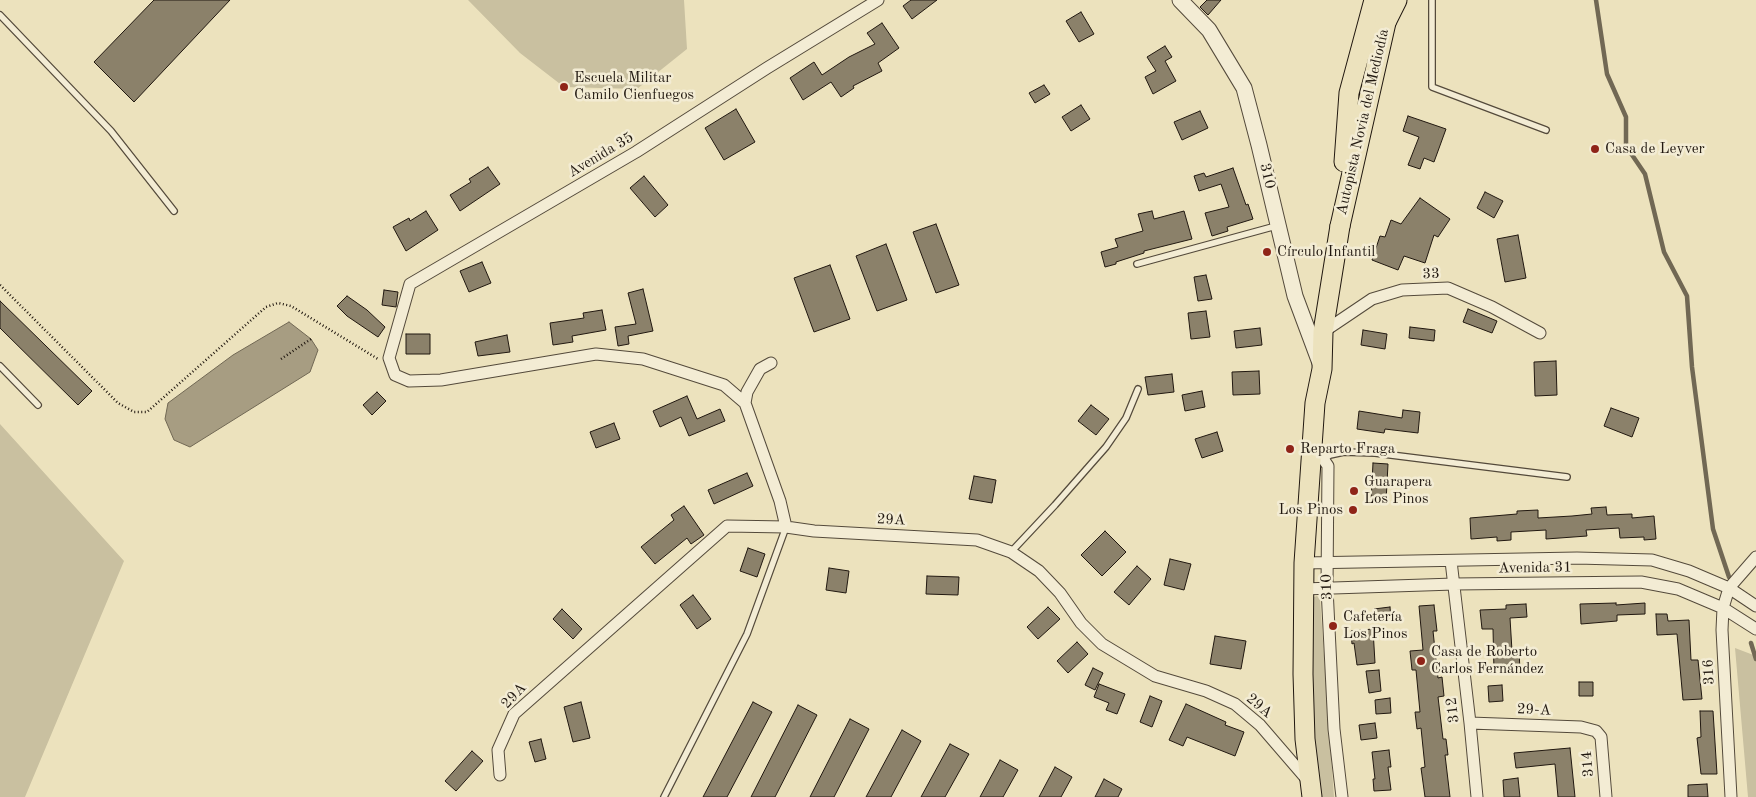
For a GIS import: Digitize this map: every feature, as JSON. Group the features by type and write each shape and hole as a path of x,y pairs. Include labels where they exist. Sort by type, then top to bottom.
{"highway":[{"path":"1389,10 1396,0"}],"main road":[{"name":"Autopista Novia del Mediodía","path":"1340,226 1349,93 1374,0"},
{"name":"Autopista Novia del Mediodía","path":"1340,226 1389,10"},
{"path":"1311,791 1305,739 1303,674 1304,563 1315,403 1322,369 1323,332 1340,226"}],"street":[{"name":"Avenida 35","path":"392,367 389,358 410,284 636,152 878,0"},
{"name":"310","path":"1180,0 1209,30 1244,88 1295,296 1322,369"},
{"name":"33","path":"1323,332 1372,300 1402,290 1448,288 1492,307 1540,333"},
{"path":"392,367 395,375 409,381 441,380 596,354 643,360 724,385 745,403 780,501 786,527"},
{"path":"745,403 747,392 760,369 771,363"},
{"name":"310","path":"1312,442 1328,466 1327,588 1334,729 1342,797"},
{"name":"29A","path":"500,774 498,750 514,714 727,526 786,527 814,531 977,540 1011,552 1039,571 1060,593 1081,623 1102,644 1155,676 1206,691 1235,704 1260,725 1311,791"},
{"name":"Avenida 31","path":"1304,563 1577,558 1652,560 1689,571 1729,588 1756,606"},
{"name":"316","path":"1731,797 1722,630 1723,608 1729,588 1756,558"},
{"name":"312","path":"1451,561 1477,797"},
{"name":"Avenida 31","path":"1303,589 1454,584 1641,582 1678,589 1723,608 1756,629"},
{"name":"29-A","path":"1470,723 1581,727 1596,730"},
{"name":"314","path":"1596,730 1601,737 1606,797"}],"lane":[{"path":"1432,0 1432,87 1546,130"},
{"path":"0,14 111,131 174,211"},
{"path":"1137,264 1278,225"},
{"path":"0,366 38,405"},
{"path":"1011,552 1106,447 1126,418 1138,389"},
{"path":"1323,460 1330,455 1344,452 1375,453 1567,477"},
{"path":"664,797 747,634 786,527"}],"path":[{"path":"0,286 118,403 134,412 148,412 266,307 278,303 291,306 392,367"},
{"path":"281,359 311,339"}],"shaded area":[{"path":"468,0 684,0 687,49 637,89 564,87 520,53"},
{"path":"289,322 311,339 318,350 310,372 190,447 174,440 165,419 168,403 233,355"},
{"path":"0,424 124,561 25,797 0,797"},
{"path":"1317,596 1320,599 1334,797 1321,797 1314,730 1309,600"},
{"path":"1735,648 1756,656 1756,797 1748,797"}],"building":[{"path":"154,0 230,0 134,102 94,62"},
{"path":"911,0 937,0 912,19 903,6"},
{"path":"1207,0 1221,0 1208,15 1200,7"},
{"path":"1081,12 1094,34 1079,42 1066,21"},
{"path":"882,23 899,48 878,63 882,71 853,86 854,88 841,97 831,82 803,100 790,78 814,62 822,75 849,57 875,44 867,33"},
{"path":"1165,46 1172,57 1165,61 1176,81 1153,94 1145,77 1156,71 1147,57"},
{"path":"1044,85 1050,94 1035,103 1029,93"},
{"path":"1081,105 1090,119 1071,131 1062,117"},
{"path":"736,109 755,142 724,160 705,128"},
{"path":"1200,111 1208,128 1182,140 1174,122"},
{"path":"1408,116 1446,129 1434,162 1424,158 1420,169 1408,165 1419,137 1403,131"},
{"path":"488,167 500,184 460,211 450,195 471,182 469,179"},
{"path":"1233,168 1253,219 1227,227 1228,231 1212,236 1205,213 1229,207 1221,184 1199,191 1194,176 1204,173 1206,177"},
{"path":"644,176 668,205 655,217 630,188"},
{"path":"1485,192 1503,201 1494,218 1477,208"},
{"path":"1420,198 1450,219 1438,237 1434,235 1425,263 1404,256 1398,270 1372,260 1380,236 1385,237 1391,220 1401,224"},
{"path":"426,211 438,230 406,251 393,227 409,218 410,221"},
{"path":"1152,211 1154,219 1184,211 1192,239 1144,251 1144,253 1105,267 1101,252 1118,247 1115,239 1143,231 1138,214"},
{"path":"936,224 959,285 936,293 913,232"},
{"path":"1518,235 1526,278 1505,282 1497,239"},
{"path":"886,244 907,300 877,311 856,256"},
{"path":"482,262 491,283 469,292 460,271"},
{"path":"830,265 850,319 814,332 794,278"},
{"path":"1206,275 1212,299 1198,301 1194,277"},
{"path":"643,289 653,331 628,336 629,344 618,346 615,327 636,324 628,293"},
{"path":"384,290 398,292 396,307 382,305"},
{"path":"347,296 367,310 385,327 378,337 347,316 337,306"},
{"path":"0,301 92,391 78,405 0,328"},
{"path":"1468,309 1497,321 1492,333 1463,322"},
{"path":"602,310 606,330 572,336 573,342 553,345 550,323 584,318 583,313"},
{"path":"1206,311 1210,337 1191,339 1188,313"},
{"path":"1410,327 1435,330 1434,341 1409,338"},
{"path":"1260,328 1262,345 1236,348 1234,331"},
{"path":"1363,330 1387,334 1385,349 1361,345"},
{"path":"406,334 430,334 430,354 406,354"},
{"path":"507,335 510,352 478,356 475,342"},
{"path":"1556,361 1557,395 1535,396 1534,362"},
{"path":"1259,371 1260,394 1233,395 1232,372"},
{"path":"1172,374 1174,392 1148,395 1145,377"},
{"path":"1202,391 1205,407 1185,411 1182,395"},
{"path":"377,392 386,401 372,415 363,405"},
{"path":"687,396 697,419 720,409 725,421 689,436 681,417 660,427 653,411"},
{"path":"1091,405 1109,419 1096,435 1078,421"},
{"path":"1611,408 1639,418 1632,437 1604,426"},
{"path":"1403,410 1420,412 1418,433 1385,429 1384,433 1357,429 1359,411 1402,418"},
{"path":"614,423 620,439 596,448 590,432"},
{"path":"1217,432 1223,451 1202,458 1195,439"},
{"path":"1373,463 1388,464 1386,502 1371,501"},
{"path":"747,473 753,486 714,504 708,490"},
{"path":"974,476 996,480 992,503 969,499"},
{"path":"684,506 704,535 691,544 687,538 655,564 641,547 674,520 671,515"},
{"path":"1606,507 1607,515 1632,514 1632,518 1654,516 1656,539 1644,540 1644,537 1620,538 1619,528 1586,530 1587,536 1546,539 1546,530 1511,532 1511,540 1497,541 1497,537 1471,539 1470,518 1517,514 1517,511 1538,510 1538,518 1572,516 1592,514 1591,508"},
{"path":"1105,531 1126,552 1102,576 1081,555"},
{"path":"748,548 765,554 757,577 740,571"},
{"path":"1170,559 1191,564 1184,590 1164,585"},
{"path":"1137,566 1151,579 1129,605 1114,592"},
{"path":"829,568 849,571 846,593 826,590"},
{"path":"927,576 959,577 958,595 926,594"},
{"path":"693,595 711,619 697,629 680,605"},
{"path":"1616,603 1616,605 1645,603 1645,614 1617,615 1617,621 1581,624 1580,604"},
{"path":"1526,604 1527,617 1510,618 1512,651 1519,650 1520,671 1494,672 1493,629 1482,629 1480,610 1506,609 1506,605"},
{"path":"1434,605 1437,631 1433,631 1438,678 1442,677 1444,696 1438,697 1443,739 1446,739 1448,755 1445,755 1450,797 1425,797 1421,768 1425,767 1421,728 1417,729 1415,712 1420,712 1416,670 1412,670 1410,651 1423,650 1419,606"},
{"path":"1048,607 1060,619 1038,639 1027,627"},
{"path":"1390,607 1391,619 1375,621 1374,609"},
{"path":"562,609 582,629 573,639 553,619"},
{"path":"1656,614 1667,614 1668,621 1689,620 1691,660 1698,660 1702,699 1683,700 1677,634 1657,635"},
{"path":"1373,629 1375,663 1357,665 1351,631"},
{"path":"1215,636 1246,641 1241,669 1210,664"},
{"path":"1077,642 1088,654 1068,673 1057,661"},
{"path":"1093,668 1103,673 1095,690 1085,685"},
{"path":"1379,670 1381,691 1369,693 1366,671"},
{"path":"1579,682 1593,682 1593,696 1579,696"},
{"path":"1099,684 1125,694 1117,714 1106,710 1109,703 1094,697"},
{"path":"1502,685 1503,701 1489,702 1488,686"},
{"path":"1150,696 1162,701 1152,727 1140,722"},
{"path":"1390,698 1391,713 1376,714 1375,700"},
{"path":"581,702 590,738 573,742 564,707"},
{"path":"753,702 772,712 727,797 703,797"},
{"path":"1186,704 1226,722 1225,725 1244,732 1235,756 1187,737 1183,746 1169,740"},
{"path":"798,705 817,715 775,797 751,797"},
{"path":"1700,711 1713,711 1717,774 1701,774 1697,738 1701,737"},
{"path":"850,719 869,729 834,797 810,797"},
{"path":"1375,723 1377,738 1361,740 1359,725"},
{"path":"902,730 921,741 891,797 866,797"},
{"path":"541,739 546,759 535,762 529,742"},
{"path":"950,744 969,754 945,797 921,797"},
{"path":"1570,748 1575,797 1558,797 1555,764 1516,768 1514,753"},
{"path":"1389,750 1391,767 1388,767 1391,790 1374,791 1373,779 1375,779 1372,752"},
{"path":"472,751 483,761 456,791 445,781"},
{"path":"1000,760 1018,770 1003,797 980,797"},
{"path":"1055,767 1072,777 1061,797 1039,797"},
{"path":"1518,778 1520,797 1504,797 1503,780"},
{"path":"1104,779 1122,789 1118,797 1095,797"},
{"path":"1707,784 1708,797 1688,797 1688,785"}],"waterway":[{"path":"1596,0 1607,74 1626,117 1626,146 1645,174 1664,252 1687,296 1692,367 1713,529 1729,577"},
{"path":"1751,643 1756,659"}],"place":[{"name":"Escuela Militar Camilo Cienfuegos","path":"564,87"},
{"name":"Casa de Leyver","path":"1595,149"},
{"name":"Círculo Infantil","path":"1267,252"},
{"name":"Reparto Fraga","path":"1290,449"},
{"name":"Guarapera Los Pinos","path":"1354,491"},
{"name":"Los Pinos","path":"1353,510"},
{"name":"Cafetería Los Pinos","path":"1333,626"},
{"name":"Casa de Roberto Carlos Fernández","path":"1421,661"}]}
